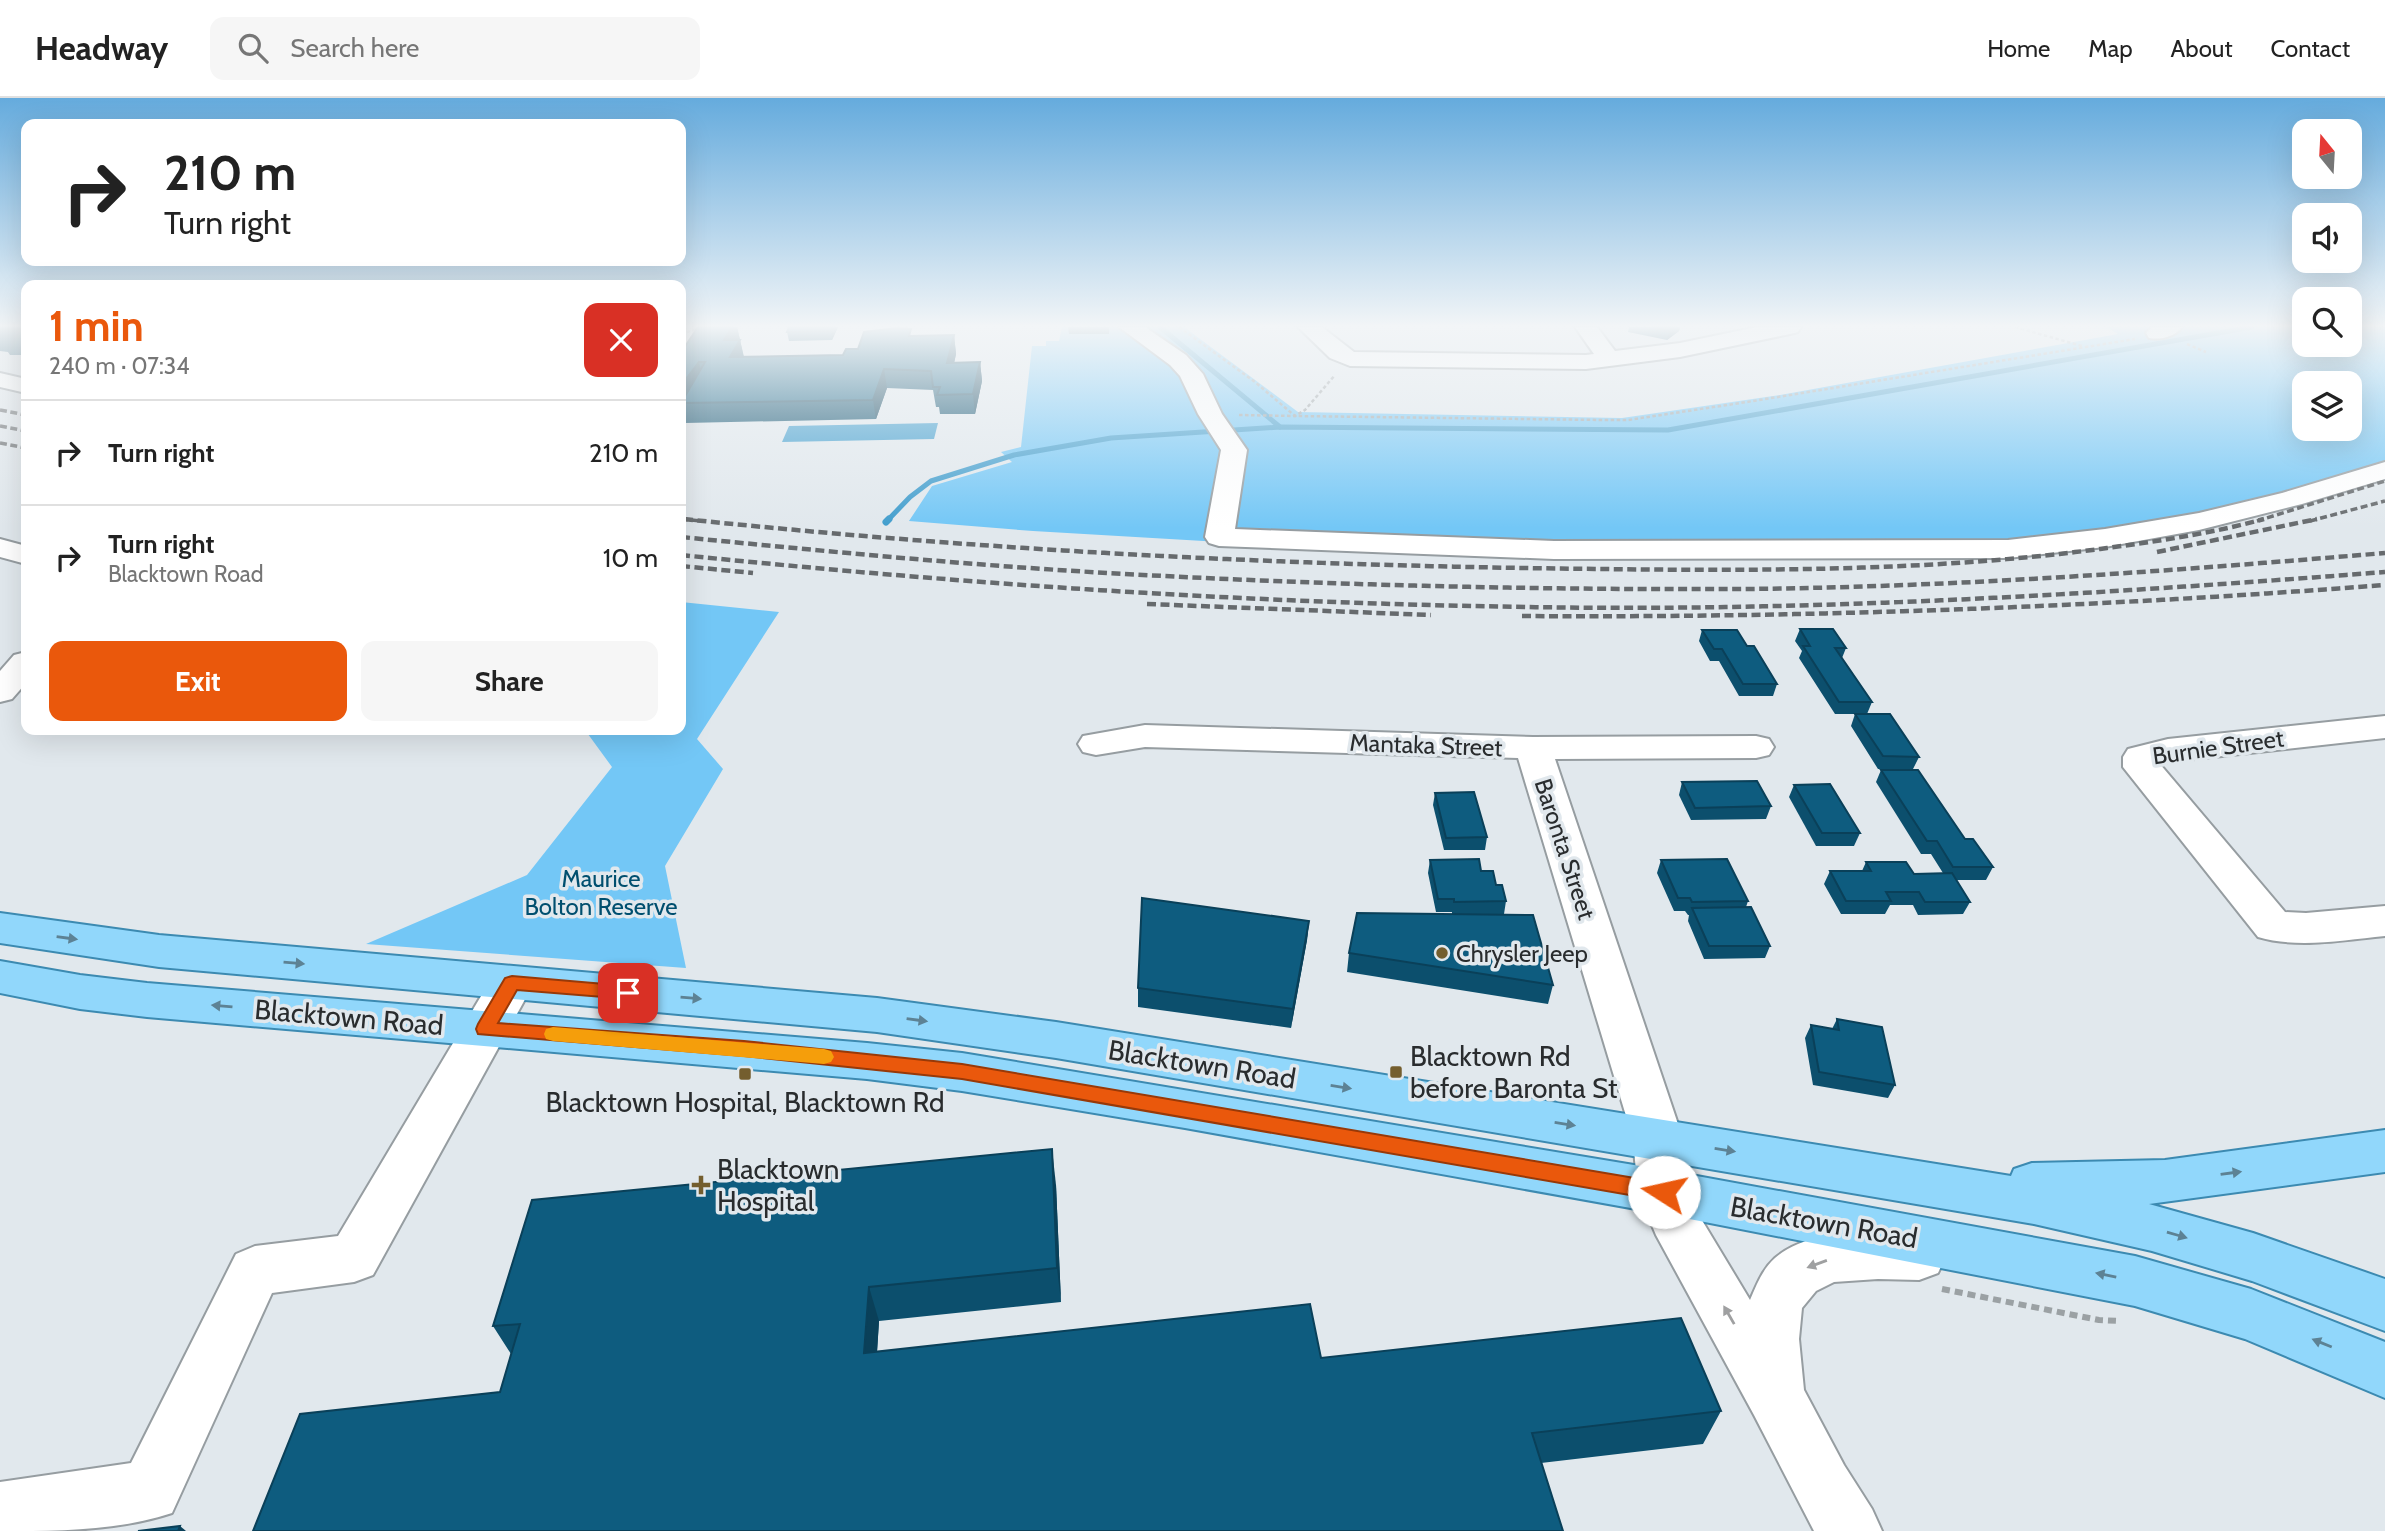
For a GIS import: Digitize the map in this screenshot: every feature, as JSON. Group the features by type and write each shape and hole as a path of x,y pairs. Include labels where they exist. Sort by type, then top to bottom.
{"main road":[{"name":"Blacktown Road","path":"0,928 159,951 877,1015 1070,1042 2034,1202 2152,1228 2253,1257 2385,1305"},
{"name":"Blacktown Road","path":"0,977 80,992 147,1000 744,1049 962,1072 1664,1192 1947,1267 2136,1281 2251,1315 2385,1370"},
{"path":"1894,1177 2018,1184 2108,1185 2165,1182 2385,1151"}],"street":[{"path":"1201,394 1234,450 1219,537 1432,547 1610,550 2008,549 2072,543 2221,518 2310,495 2385,470"},
{"path":"0,548 21,554"},
{"path":"0,692 21,668"},
{"name":"Burnie Street","path":"2385,727 2191,746 2151,752 2141,757 2141,767 2156,787 2273,926 2306,928 2385,921"},
{"name":"Mantaka Street","path":"1096,744 1145,736 1533,748 1756,747"},
{"name":"Baronta Street","path":"1533,748 1658,1139 1664,1192 1682,1235 1775,1395 1822,1487 1850,1531"},
{"path":"0,1513 150,1491 255,1271 354,1258 512,983"},
{"path":"1775,1395 1771,1356 1774,1308 1791,1276 1818,1261 1870,1254 1928,1257 1947,1267"}],"path":[{"path":"1269,394 1296,416"},
{"path":"1296,416 1322,394"},
{"path":"1252,415 1628,419 1787,394"},
{"path":"1947,1267 2099,1320 2127,1322"}],"green space":[{"path":"1027,394 1274,394 1298,412 1622,418 1786,394 2292,394 2292,441 2362,441 2362,394 2385,394 2385,472 2069,546 1377,551 909,521 932,486 1012,462 1001,452 1021,447"},
{"name":"Maurice Bolton Reserve","path":"686,603 779,612 697,739 723,769 665,866 686,968 366,944 527,875 612,767 589,735 686,735"}],"shaded area":[{"path":"938,423 934,439 782,442 789,426"}],"building":[{"path":"686,394 875,394 873,400 686,403"},
{"path":"1800,629 1833,629 1846,648 1835,648 1872,702 1839,702 1803,646 1810,646"},
{"path":"1702,630 1737,630 1747,646 1754,646 1777,684 1743,684 1722,649 1714,649"},
{"path":"1855,714 1890,714 1919,757 1883,756"},
{"path":"1881,770 1918,770 1965,839 1973,839 1993,867 1953,867 1937,841 1927,841"},
{"path":"1757,781 1771,806 1695,808 1682,782"},
{"path":"1830,784 1860,833 1822,833 1794,785"},
{"path":"1474,792 1487,837 1446,838 1435,793"},
{"path":"1479,859 1481,871 1493,871 1496,885 1502,885 1506,901 1454,902 1454,899 1438,899 1430,860"},
{"path":"1727,859 1748,901 1692,902 1690,898 1678,898 1661,860"},
{"path":"1866,862 1906,862 1914,874 1952,873 1970,902 1925,902 1919,892 1886,892 1891,901 1846,901 1830,871 1871,871"},
{"path":"1142,898 1309,921 1293,1009 1138,988"},
{"path":"1751,907 1770,946 1709,946 1692,908"},
{"name":"Chrysler Jeep","path":"1357,913 1533,915 1553,985 1349,953"},
{"path":"1837,1019 1882,1027 1895,1085 1819,1072 1811,1025 1839,1030"},
{"path":"1052,1149 1057,1268 869,1287 864,1353 1310,1304 1321,1358 1681,1318 1721,1411 1532,1433 1563,1531 253,1531 300,1414 500,1392 520,1324 493,1326 532,1200"},
{"path":"180,1526 178,1531 138,1531"}],"waterway":[{"path":"1240,394 1280,427"},
{"path":"1280,427 1668,430 1873,394"},
{"path":"887,521 910,497 931,481 1014,455 1111,438 1280,427"}],"railway":[{"path":"0,410 21,414"},
{"path":"0,426 21,430"},
{"path":"0,443 21,447"},
{"path":"2262,520 2385,481"},
{"path":"2310,521 2385,501"},
{"path":"686,519 912,540 1141,555 1484,567 1726,570 1853,568 2044,556 2167,539 2262,520"},
{"path":"2157,552 2317,519"},
{"path":"686,520 701,521"},
{"path":"2257,521 2262,520"},
{"path":"686,537 948,562 1108,573 1346,584 1584,589 1904,585 2144,572 2385,553"},
{"path":"686,555 893,575 1104,590 1316,601 1528,607 1742,607 1957,600 2385,572"},
{"path":"686,566 753,573"},
{"path":"1522,616 1954,610 2385,585"},
{"path":"1147,604 1431,615"}],"slow traffic":[{"path":"553,1034 824,1057"}],"place":[{"name":"Chrysler Jeep","path":"1442,953"},
{"name":"Blacktown Rd before Baronta St","path":"1396,1072"},
{"name":"Blacktown Hospital, Blacktown Rd","path":"745,1074"},
{"name":"Blacktown Hospital","path":"701,1185"}],"route":[{"path":"628,993 512,983 485,1029 744,1049 962,1072 1664,1192"}]}
